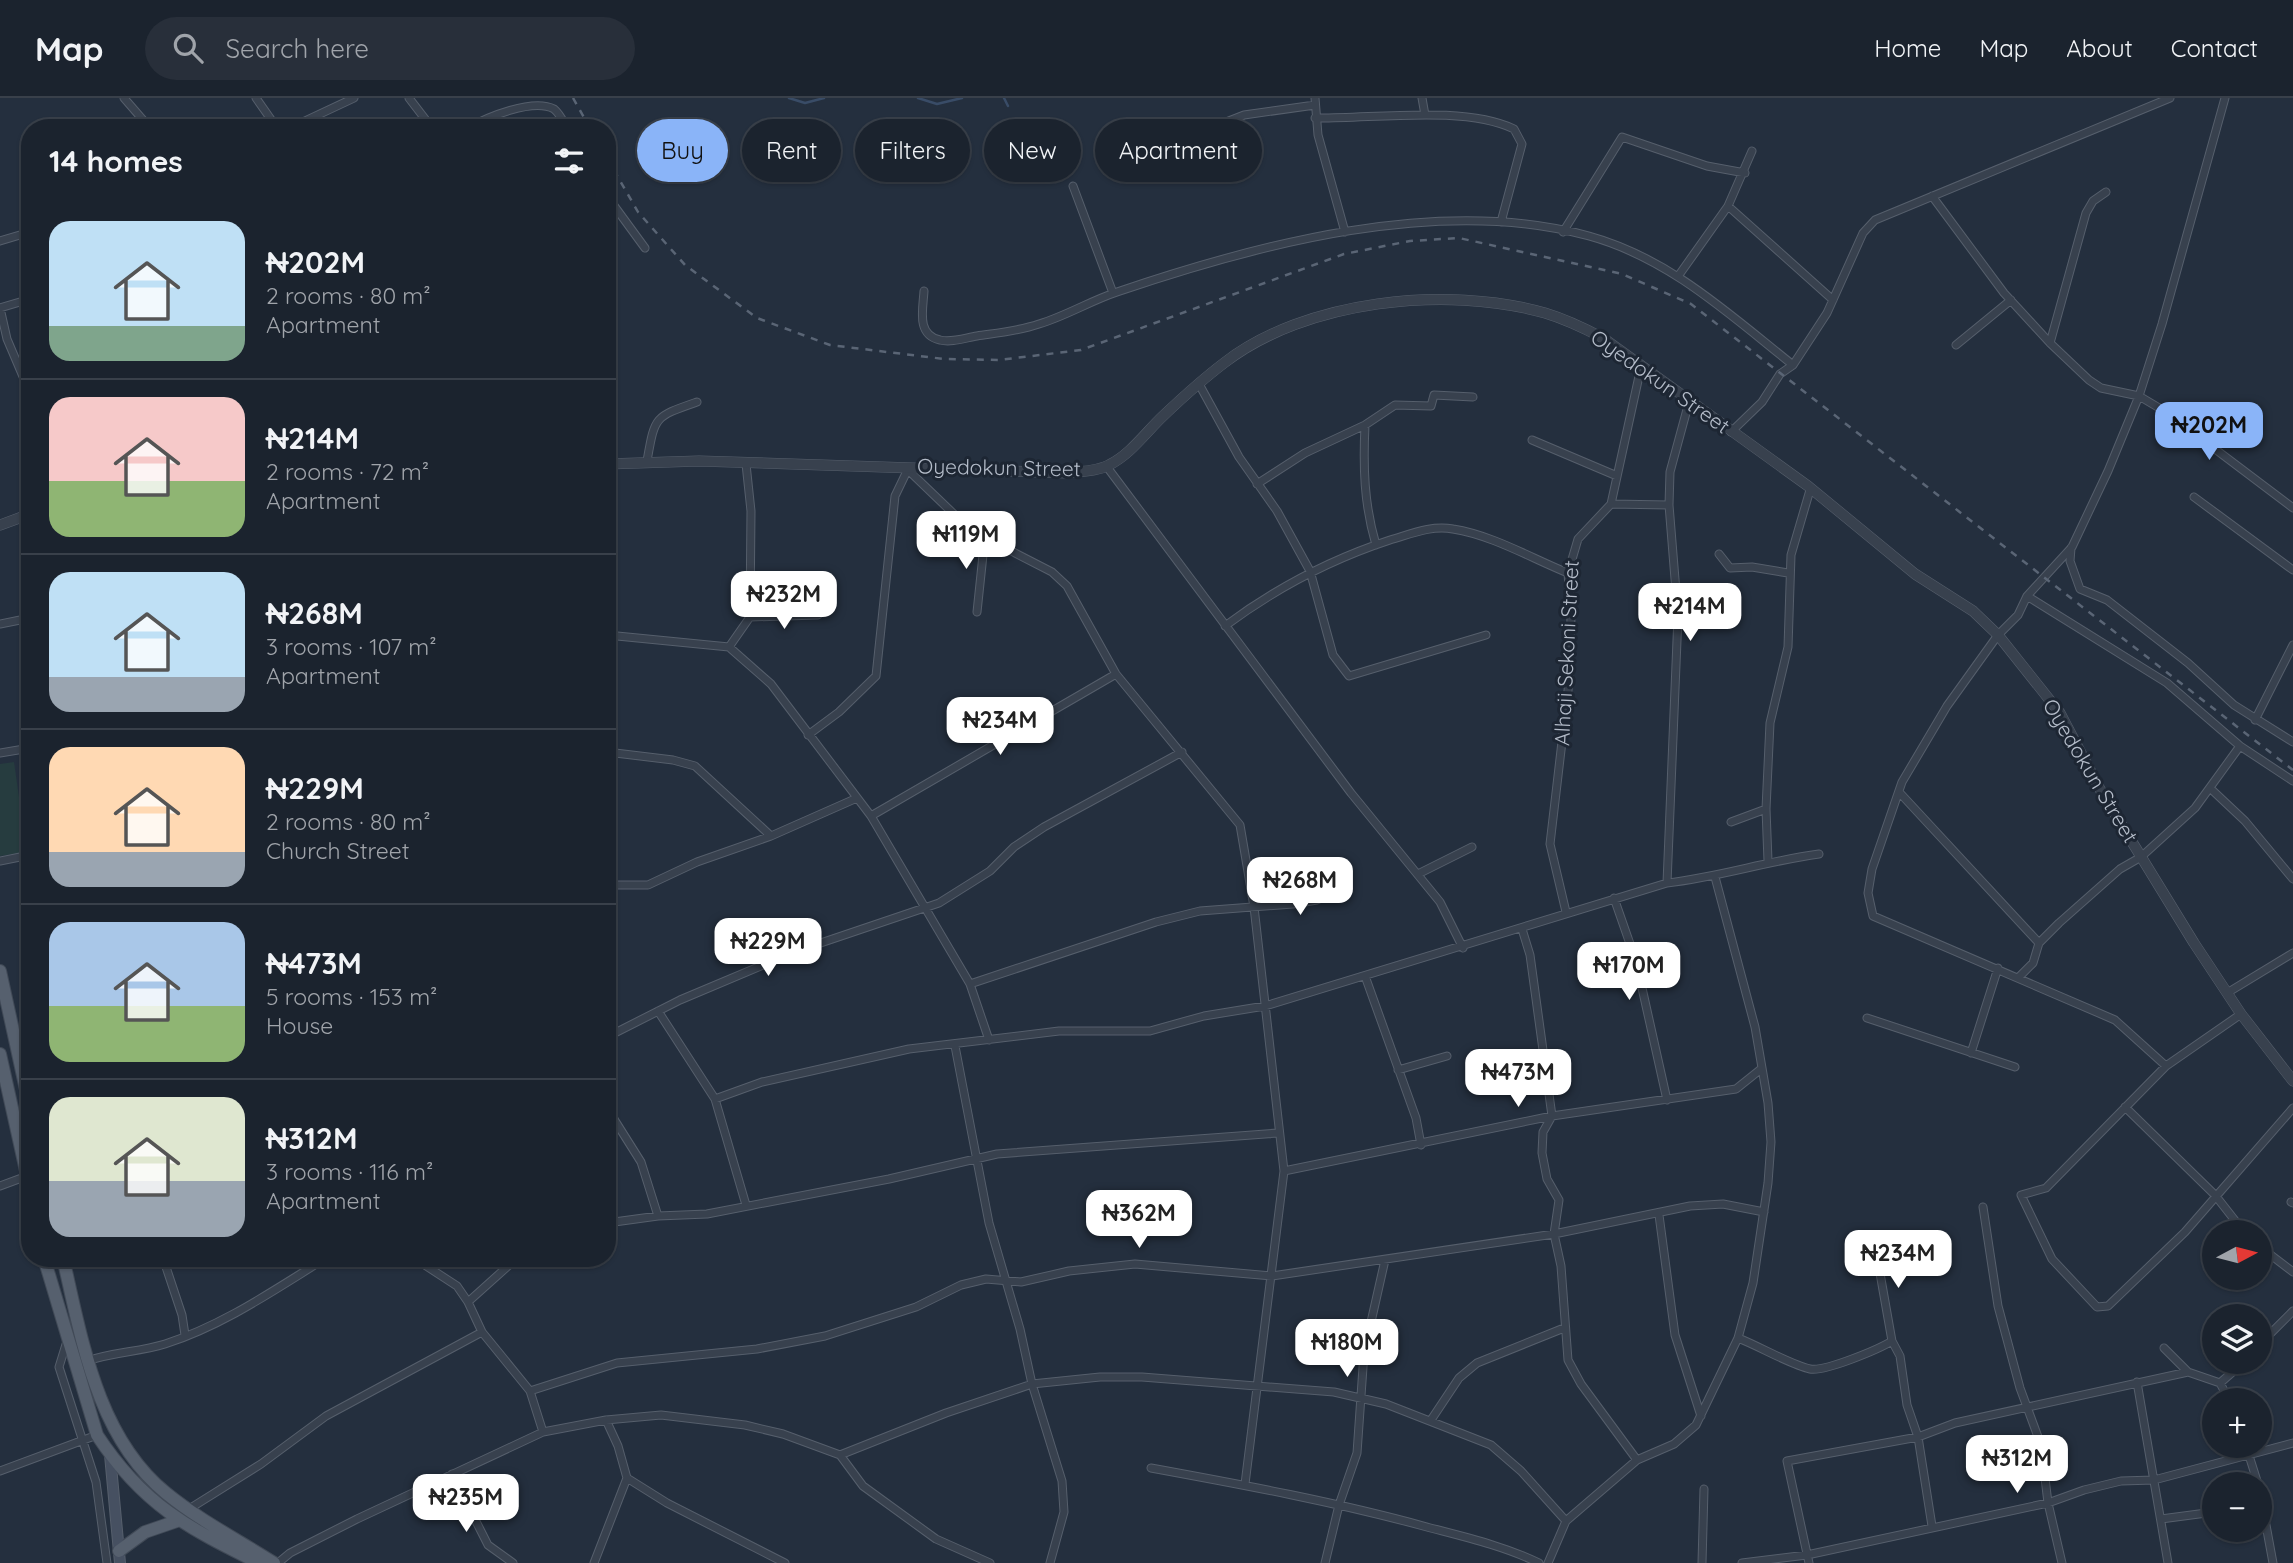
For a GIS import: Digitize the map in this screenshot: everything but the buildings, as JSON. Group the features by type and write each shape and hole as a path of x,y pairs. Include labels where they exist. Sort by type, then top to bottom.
{"main road":[{"path":"0,971 21,1067"},
{"path":"0,1054 21,1151"},
{"path":"46,1267 97,1435 110,1455 145,1494 177,1521 260,1563"},
{"path":"65,1267 87,1361 106,1410 128,1452 166,1493 276,1563"},
{"path":"49,1279 68,1277"},
{"path":"110,1455 120,1557"},
{"path":"120,1557 145,1532 177,1521"}],"street":[{"path":"124,98 142,119"},
{"path":"256,98 271,119"},
{"path":"309,119 354,98"},
{"path":"409,98 425,119"},
{"path":"1422,98 1425,115"},
{"path":"1731,432 1762,402 1780,374 1793,365 1833,300 1863,233 1884,215 2169,98"},
{"path":"2225,98 2139,396 2072,547 2070,561 2080,589 2108,600 2255,720 2293,743"},
{"path":"1234,119 1315,101 1315,118 1345,232"},
{"path":"485,119 499,112 547,106 555,110 561,119"},
{"path":"1315,118 1425,115 1502,124 1519,135 1522,144 1501,222"},
{"path":"1563,232 1622,137 1707,166 1745,173"},
{"path":"1679,275 1728,206 1745,173 1752,151"},
{"path":"1073,186 1113,293"},
{"path":"2050,343 2086,213 2093,201 2106,192"},
{"path":"1932,196 2011,300 2050,343 2101,387 2139,396 2166,412 2293,508"},
{"path":"1728,206 1833,300"},
{"path":"616,208 645,248"},
{"path":"924,291 922,323 926,331 942,341 1039,324 1113,293 1209,262 1345,232 1436,221 1501,222 1587,235 1632,250 1679,275 1793,365"},
{"path":"0,241 21,235"},
{"name":"Oyedokun Street","path":"616,463 647,461 896,465 1067,473 1107,467 1242,349 1300,320 1356,309 1432,300 1491,304 1544,313 1603,338 1810,490 1914,574 1973,611 1998,635 2060,713 2102,793 2227,993 2292,1078"},
{"path":"1956,345 2011,300"},
{"path":"21,302 0,308 7,339 21,372"},
{"path":"1641,367 1611,504 1669,505"},
{"path":"1199,384 1310,571 1333,655 1349,676 1486,635"},
{"path":"1257,484 1305,453 1365,425 1395,405 1431,405 1434,395 1473,397"},
{"path":"1667,883 1678,616 1669,505 1671,472 1689,401"},
{"path":"647,461 655,423 660,417 697,402"},
{"path":"1365,425 1363,468 1366,510 1376,545"},
{"path":"1532,440 1617,476"},
{"path":"729,647 750,617 751,511 746,464"},
{"path":"896,465 908,469 958,518 1052,572 1067,586 1116,674 1240,825 1254,907 1284,1171 1245,1484"},
{"path":"1107,467 1351,793 1440,902 1463,948"},
{"path":"808,735 839,712 876,676 895,496 908,469"},
{"path":"1768,861 1766,808 1770,723 1787,647 1788,573 1810,490"},
{"path":"2194,497 2293,570"},
{"name":"Alhaji Sekoni Street","path":"1566,912 1550,844 1569,682 1571,617 1568,573 1578,539 1611,504"},
{"path":"0,525 21,517"},
{"path":"1225,626 1259,600 1310,571 1376,545 1427,529 1454,529 1568,573"},
{"path":"977,612 983,555 988,536"},
{"path":"2072,547 2027,596 2018,615 1998,635 1941,716 1899,792 1872,869 1868,893 1871,911 1873,916 2019,976 2115,1020 2166,1066"},
{"path":"1719,554 1730,568 1752,567 1788,573"},
{"path":"2027,596 2167,683 2240,746 2293,781"},
{"path":"750,617 818,615"},
{"path":"0,624 21,620"},
{"path":"616,636 729,647 771,684 871,816 922,908 970,985 989,1040"},
{"path":"2255,720 2293,645"},
{"path":"871,816 1116,674"},
{"path":"2019,976 2033,964 2039,943 2088,895 2120,869 2141,857 2195,808 2240,746"},
{"path":"0,753 21,750"},
{"path":"616,1032 658,1011 793,952 955,894 990,871 1014,847 1044,827 1182,752"},
{"path":"616,753 673,760 695,766 771,836"},
{"path":"2211,789 2245,821 2293,879"},
{"path":"1899,792 2039,943"},
{"path":"616,885 648,885 697,862 771,836 857,798"},
{"path":"1731,822 1766,808"},
{"path":"1418,874 1472,847"},
{"path":"715,1099 787,1076 909,1049 954,1046 1059,1031 1150,1031 1204,1016 1265,1006 1463,948 1566,912 1667,883 1715,877 1768,861 1819,854"},
{"path":"0,860 21,856"},
{"path":"1548,1563 1566,1521 1637,1460 1674,1444 1701,1417 1738,1338 1753,1283 1771,1142 1755,1027 1715,877"},
{"path":"970,985 1156,922 1200,911 1317,900 1336,891"},
{"path":"1614,898 1636,961 1667,1100"},
{"path":"1522,929 1530,955 1552,1116 1543,1132 1542,1153 1547,1179 1559,1200 1554,1234 1561,1266 1568,1360 1573,1373 1637,1460"},
{"path":"2227,993 2293,953"},
{"path":"1971,1052 1998,968"},
{"path":"1365,976 1416,1118 1421,1144"},
{"path":"658,1011 715,1099 746,1205"},
{"path":"2241,1014 2166,1066 2046,1188 2021,1195 2052,1259 2089,1299 2100,1308 2108,1306 2185,1232 2293,1108"},
{"path":"1867,1018 2015,1066"},
{"path":"954,1046 975,1160 1032,1384 1064,1495 1064,1512 1050,1563"},
{"path":"1398,1070 1447,1056"},
{"path":"1284,1171 1552,1116 1736,1089 1761,1069"},
{"path":"2125,1107 2215,1195 2235,1220"},
{"path":"616,1122 641,1162 659,1216"},
{"path":"616,1222 659,1216 707,1214 997,1154 1278,1133"},
{"path":"0,1186 21,1184"},
{"path":"530,1391 617,1363 757,1349 825,1336 916,1307 961,1285 986,1279 1021,1282 1069,1271 1135,1264 1272,1276 1554,1234 1659,1215 1690,1206 1723,1204 1764,1212"},
{"path":"1983,1207 1998,1306 2027,1407 2041,1445 2048,1503 2062,1563"},
{"path":"1659,1215 1675,1335 1701,1417"},
{"path":"1875,1245 1892,1341 1900,1356 1907,1405 1918,1437 1932,1526"},
{"path":"2272,1255 2293,1272"},
{"path":"1325,1563 1339,1505 1357,1453 1364,1353 1385,1260"},
{"path":"166,1267 182,1315 185,1335"},
{"path":"87,1361 111,1352 164,1345 223,1321 311,1267"},
{"path":"428,1267 457,1286 482,1332 530,1391 543,1432"},
{"path":"468,1302 507,1267"},
{"path":"2272,1332 2293,1311"},
{"path":"1431,1420 1459,1378 1477,1363 1564,1328"},
{"path":"189,1509 261,1464 327,1416 482,1332"},
{"path":"1738,1338 1772,1350 1798,1365 1819,1370 1892,1341"},
{"path":"68,1340 59,1367 96,1482 107,1563"},
{"path":"2164,1348 2188,1372 2220,1383 2223,1388"},
{"path":"1808,1559 1787,1461 1918,1437 1955,1423 2188,1372"},
{"path":"2220,1383 2230,1374"},
{"path":"840,1455 947,1413 1032,1384 1100,1377 1142,1377 1334,1392 1431,1420 1491,1445 1521,1471 1566,1521"},
{"path":"2137,1382 2168,1563"},
{"path":"276,1563 290,1553 543,1432 606,1420 661,1415 745,1425 783,1434 840,1455 863,1486 936,1539 990,1563"},
{"path":"594,1563 627,1478 618,1446 606,1420"},
{"path":"0,1471 82,1443 97,1435"},
{"path":"2272,1446 2293,1443"},
{"path":"1742,1563 1808,1559 1932,1526 2048,1503 2121,1481 2154,1480 2220,1458"},
{"path":"1151,1468 1245,1484 1339,1505 1469,1538 1539,1563"},
{"path":"452,1474 488,1545 502,1561 513,1563"},
{"path":"627,1478 667,1503 785,1563"},
{"path":"1702,1563 1704,1489"},
{"path":"2161,1519 2202,1514"},
{"path":"2269,1542 2273,1563"}],"green space":[{"path":"14,762 21,810 21,853 0,856 0,764"}],"waterway":[{"path":"789,98 805,103 824,98"},
{"path":"918,98 937,104 962,98"},
{"path":"1004,98 1008,106"}],"railway":[{"path":"573,98 585,119"},
{"path":"616,174 638,212 685,265 757,318 830,345 944,359 999,360 1081,350 1344,254 1410,241 1459,238 1622,274 1691,304 2293,770"}]}
